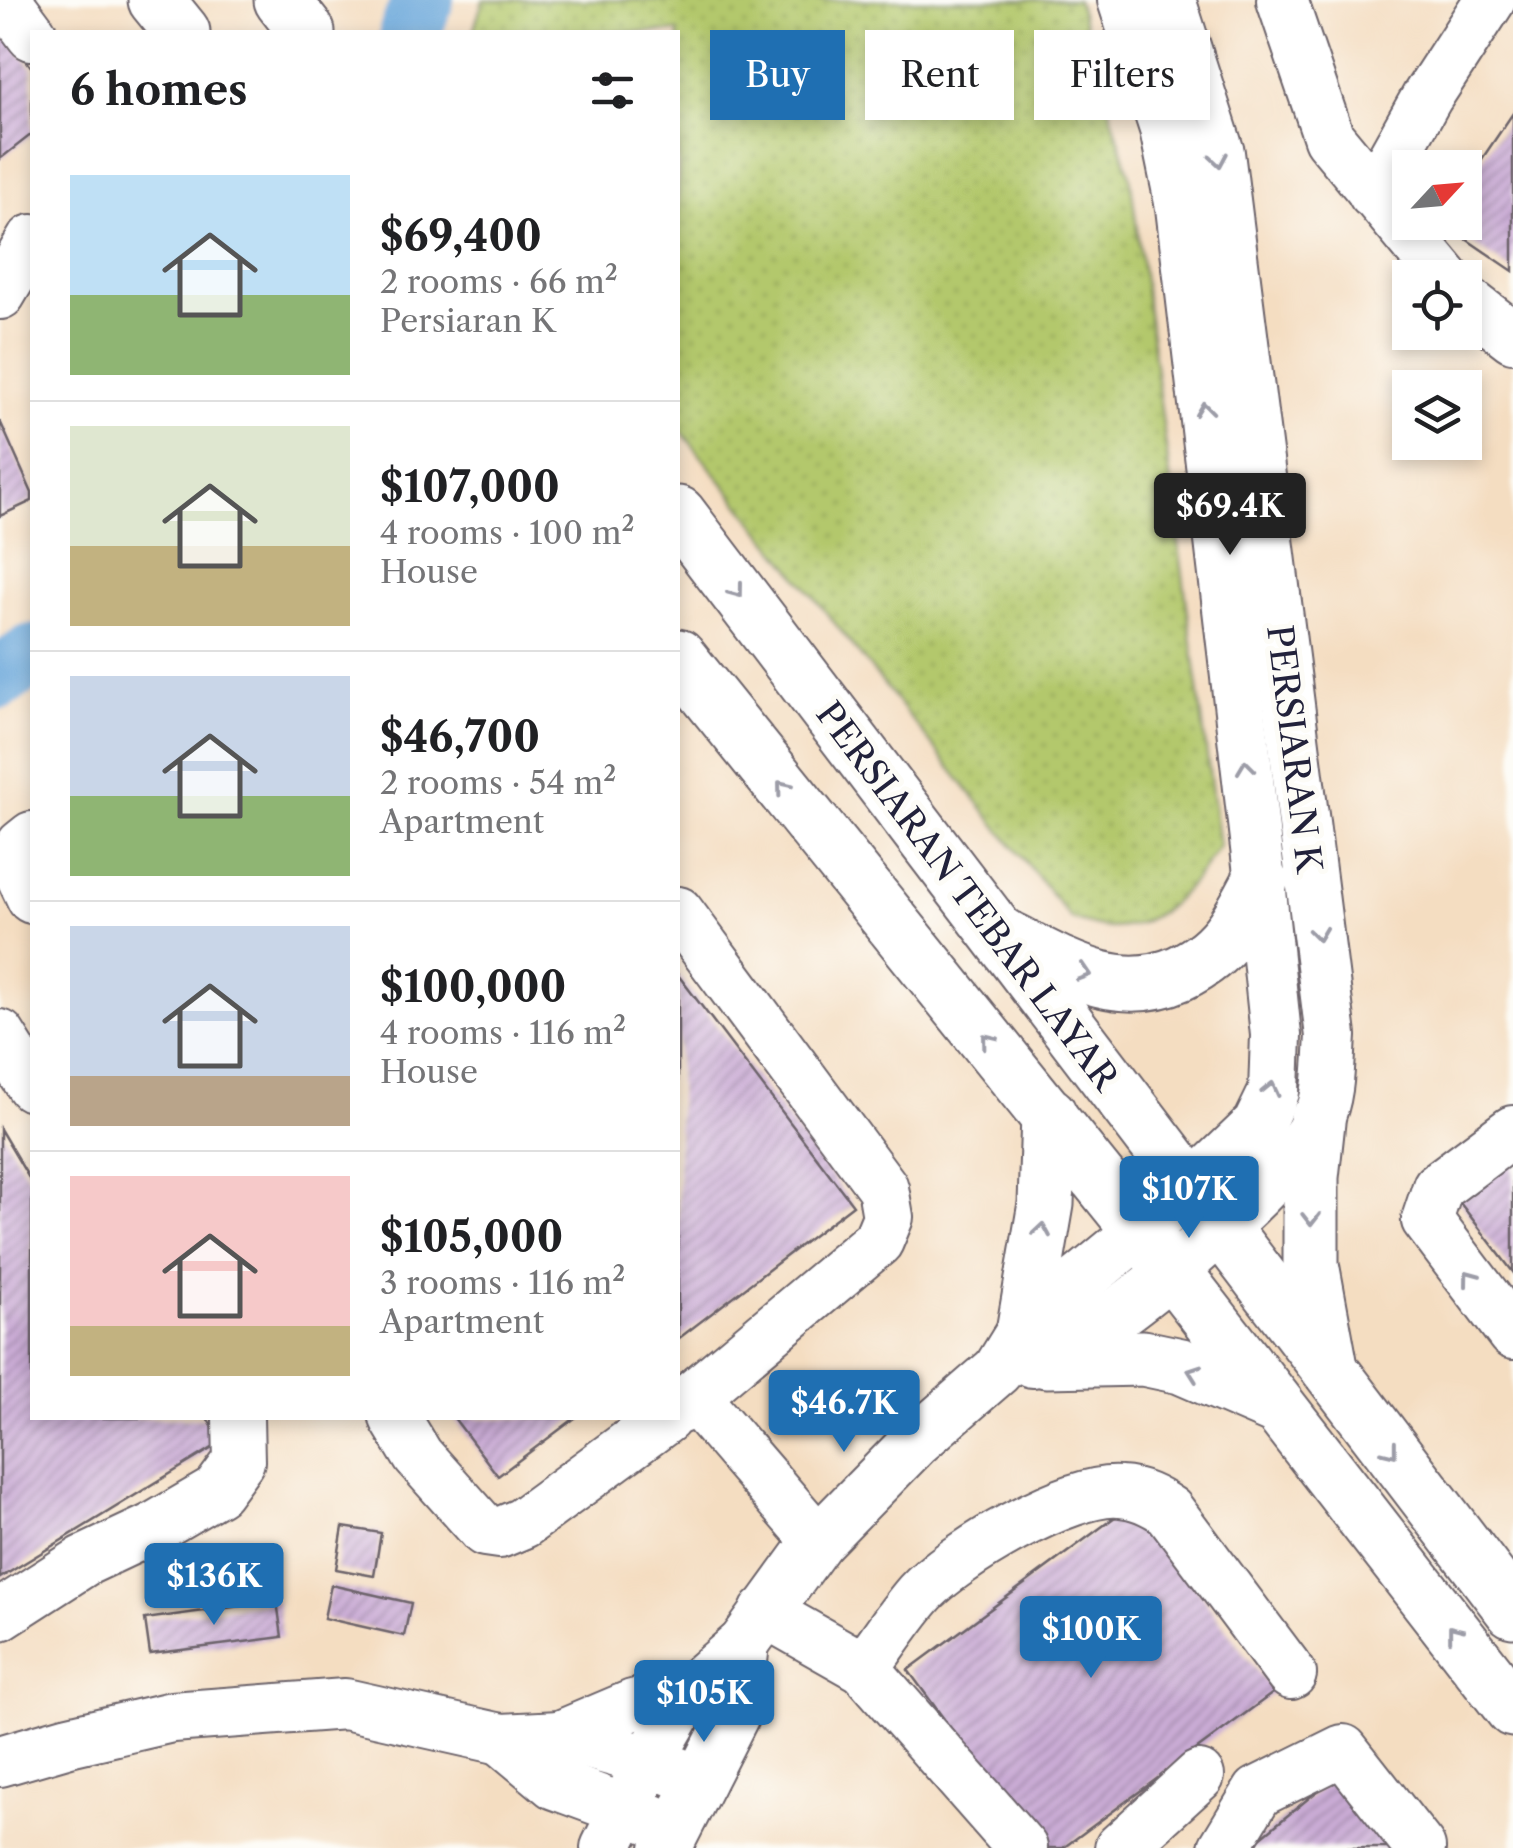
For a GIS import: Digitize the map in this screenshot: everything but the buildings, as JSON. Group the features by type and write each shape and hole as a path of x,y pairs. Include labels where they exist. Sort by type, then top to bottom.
{"main road":[{"path":"156,0 180,30"},
{"path":"282,0 305,30"},
{"name":"PERSIARAN TEBAR LAYAR","path":"680,517 1513,1610"},
{"name":"PERSIARAN TEBAR LAYAR","path":"680,659 1049,1115 1513,1709"},
{"path":"996,932 1075,972 1125,985 1159,982 1200,964 1232,932 1260,882"},
{"path":"1049,1115 1046,1204 1023,1352 1144,1358 1182,1366 1283,1410"},
{"path":"1317,1122 1310,1178 1311,1264 1332,1374"}],"street":[{"path":"6,0 30,32"},
{"name":"PERSIARAN K","path":"1123,0 1165,130 1181,207 1276,1036 1274,1092 1205,1209"},
{"name":"PERSIARAN K","path":"1170,0 1219,152 1330,1036 1326,1096 1317,1122 1286,1164 1205,1209"},
{"path":"1282,0 1329,138 1430,260"},
{"path":"1373,194 1427,97 1490,0"},
{"path":"0,294 30,243"},
{"path":"1482,313 1513,337"},
{"path":"30,838 22,845 16,864 30,895"},
{"path":"680,915 883,1188 888,1217 878,1241 680,1407"},
{"path":"0,1035 30,1083"},
{"path":"1513,1131 1438,1188 1427,1220 1513,1334"},
{"path":"615,1829 648,1761 690,1690 755,1628 818,1541 916,1441 1205,1209"},
{"path":"680,1409 818,1541"},
{"path":"0,1614 84,1561 218,1492 239,1461 238,1420"},
{"path":"396,1420 418,1456 485,1531 499,1533 523,1523 663,1420"},
{"path":"864,1668 920,1593 960,1557 1076,1498 1118,1491 1148,1498 1169,1512 1291,1674"},
{"path":"755,1628 864,1668 1022,1848"},
{"path":"558,1760 615,1829 672,1839 737,1709 755,1628"},
{"path":"558,1760 634,1704 690,1690"},
{"path":"0,1762 172,1718 345,1704 501,1739 558,1760 648,1761 700,1781"},
{"path":"1224,1848 1258,1792 1343,1750 1420,1848"},
{"path":"558,1760 578,1848"},
{"path":"1120,1848 1198,1776"}],"green space":[{"path":"483,0 1077,0 1086,30 1034,30 1034,120 1113,120 1130,176 1219,846 1187,889 1145,921 1110,928 1071,919 680,430 680,30 474,30"}],"waterway":[{"path":"411,30 423,0"},
{"path":"0,678 30,656"}]}
